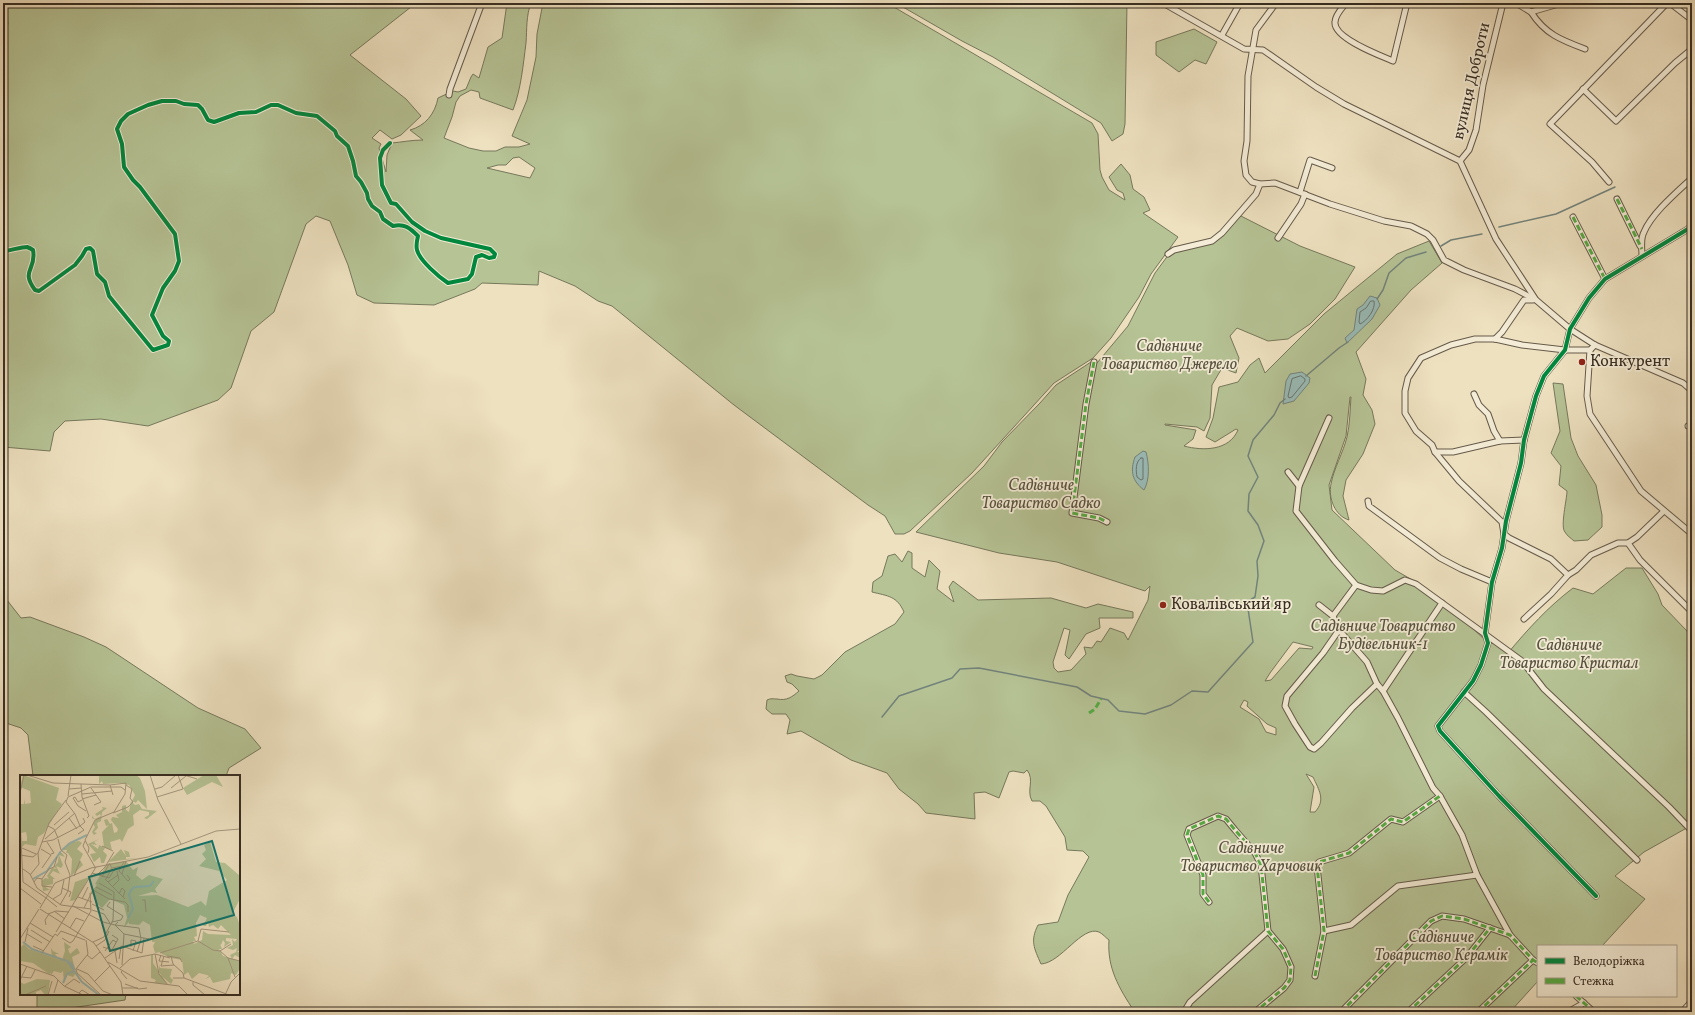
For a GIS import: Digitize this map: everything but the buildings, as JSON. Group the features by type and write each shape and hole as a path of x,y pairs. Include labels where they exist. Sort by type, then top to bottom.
{"street":[{"path":"449,95 482,3"},
{"path":"1163,3 1222,35 1244,49 1264,50 1316,87 1344,104 1460,161 1496,239 1536,300"},
{"path":"1222,35 1240,3"},
{"path":"1276,3 1256,30 1248,76 1247,142 1244,161 1246,175 1252,182 1260,184 1275,183 1330,204 1384,221 1410,226 1427,234 1433,240 1444,260 1464,270 1515,289 1536,300 1570,329 1595,345 1683,383 1692,391"},
{"path":"1346,3 1337,15 1335,22 1336,29 1358,46 1393,61 1407,3"},
{"name":"вулиця Доброти","path":"1460,161 1470,150 1476,130 1483,84 1502,3"},
{"path":"1516,3 1531,12 1539,24 1551,34 1585,49"},
{"path":"1540,3 1540,11"},
{"path":"1531,12 1540,11 1562,3"},
{"path":"1609,182 1592,162 1550,124 1667,3"},
{"path":"1670,3 1692,20"},
{"path":"1583,89 1616,121 1674,63 1692,49"},
{"path":"1300,192 1310,160 1332,168"},
{"path":"1642,256 1642,240 1644,231 1662,206 1692,178"},
{"path":"1168,254 1174,250 1212,241 1222,233 1256,194 1260,184"},
{"path":"1278,238 1301,204 1305,194"},
{"path":"1617,199 1642,249"},
{"path":"1573,217 1606,279"},
{"path":"1596,896 1499,796 1440,731 1438,726 1441,720 1464,692 1481,665 1488,643 1485,633 1492,582 1502,548 1506,521 1521,463 1524,440 1536,396 1544,376 1565,350 1570,329 1588,298 1606,279 1688,229 1692,225"},
{"path":"1495,339 1502,332 1524,300 1536,300"},
{"path":"1568,576 1551,559 1504,534 1502,522 1459,481 1435,452 1427,439 1416,431 1405,413 1405,391 1408,378 1421,358 1451,345 1475,339 1495,339 1522,345 1565,350 1590,350"},
{"path":"1595,345 1590,350 1587,396 1590,414 1641,490 1692,534"},
{"path":"1094,362 1082,435 1072,513 1099,518 1107,522"},
{"path":"1474,394 1479,405 1488,414 1494,431 1500,441"},
{"path":"1329,418 1299,486 1296,511 1356,585 1371,590 1383,591 1405,580 1416,584 1461,615 1522,660 1544,689 1691,829"},
{"path":"1435,452 1453,452 1500,441 1524,440"},
{"path":"1288,472 1299,486"},
{"path":"1368,501 1369,506 1440,558 1492,582"},
{"path":"1524,619 1591,555 1618,542 1628,543 1664,511"},
{"path":"1628,543 1640,560 1692,612"},
{"path":"1333,616 1356,585"},
{"path":"1383,691 1442,603"},
{"path":"1319,605 1333,616 1339,630 1367,662 1377,684 1383,691 1398,718 1433,788 1440,796 1462,835 1477,875 1510,934 1533,960 1537,962"},
{"path":"1339,630 1323,653 1287,696 1285,706 1294,724 1310,747 1314,749 1321,743 1377,684"},
{"path":"1464,692 1637,860"},
{"path":"1315,976 1324,931 1317,866 1319,862 1349,853 1391,819 1402,822 1440,796"},
{"path":"1209,902 1203,894 1203,875 1187,835 1189,829 1218,816 1226,819 1255,853 1261,865 1268,931 1284,949 1291,967 1290,980 1284,988 1255,1012"},
{"path":"1324,931 1351,925 1398,886 1477,875"},
{"path":"1340,1012 1431,921 1442,916 1464,919 1510,934"},
{"path":"1408,1012 1466,957 1490,928"},
{"path":"1184,1012 1190,1002 1268,931"},
{"path":"1478,1012 1533,960"},
{"path":"1577,997 1594,1012"},
{"path":"1682,1012 1692,1002"},
{"path":"1568,1012 1584,1003"}],"green space":[{"path":"5,3 416,3 350,55 406,99 421,116 401,135 392,139 380,130 372,138 381,144 379,148 386,172 387,155 392,143 423,140 410,130 420,126 432,114 438,98 453,91 458,92 466,89 473,74 479,78 488,47 502,38 507,3 531,3 527,18 526,43 521,77 513,110 480,98 479,92 471,90 460,96 456,102 444,138 469,148 483,151 496,151 505,147 519,147 530,144 512,136 527,100 536,57 537,34 543,3 887,3 1092,123 1098,134 1100,170 1109,190 1125,200 1123,193 1117,190 1109,177 1121,164 1130,175 1133,189 1144,197 1150,210 1143,213 1178,237 1151,274 1139,297 1111,338 1093,358 1054,383 972,473 910,531 904,534 895,534 885,516 868,505 734,405 612,306 598,301 575,286 539,271 538,285 482,283 475,289 434,305 374,303 357,295 348,265 330,221 316,216 306,224 274,312 251,331 231,388 218,400 148,426 101,419 65,421 54,432 50,451 3,447 3,32 8,24","holes":["519,157 535,168 530,178 487,168 498,165 506,165 513,158"]},
{"path":"896,3 1127,3 1125,124 1123,134 1112,141 1101,123 993,57"},
{"path":"1194,29 1217,42 1206,64 1195,60 1179,72 1156,55 1156,42"},
{"path":"1237,214 1300,246 1355,267 1335,299 1310,324 1288,339 1268,341 1237,328 1230,336 1239,358 1236,373 1222,368 1212,385 1210,418 1204,431 1197,427 1165,424 1196,430 1193,439 1184,446 1207,449 1222,446 1234,437 1238,430 1236,429 1215,442 1206,437 1213,418 1219,387 1238,382 1250,365 1259,358 1265,373 1324,314 1397,254 1429,241 1442,263 1411,290 1356,352 1366,379 1363,395 1372,410 1375,424 1363,454 1346,480 1343,496 1349,520 1344,518 1336,511 1330,489 1334,472 1347,437 1350,417 1350,397 1346,436 1329,485 1332,510 1395,570 1414,581 1464,620 1486,641 1495,644 1508,653 1523,635 1555,603 1573,588 1593,594 1626,568 1642,568 1658,594 1662,605 1687,631 1692,640 1692,825 1644,852 1615,876 1645,899 1603,945 1537,945 1537,982 1510,1012 1134,1011 1123,994 1112,969 1109,940 1099,932 1092,931 1086,934 1049,962 1041,964 1036,953 1034,936 1038,925 1058,922 1068,895 1089,857 1083,851 1067,850 1065,837 1046,806 1040,801 1032,801 1030,797 1031,781 1027,770 1024,773 1013,771 1009,772 999,798 985,792 974,793 975,819 926,813 918,804 899,789 887,773 851,760 801,731 787,734 790,720 786,714 772,714 766,709 767,700 787,699 799,691 792,684 787,682 785,676 791,674 814,679 822,675 845,652 895,624 904,612 895,600 872,592 873,582 882,576 888,556 895,554 902,562 908,551 912,553 912,568 925,577 929,560 940,571 937,589 954,602 949,587 953,581 978,600 1051,598 1086,608 1098,604 1133,612 1133,618 1099,618 1100,628 1086,634 1069,659 1065,655 1070,630 1064,628 1053,662 1054,668 1058,672 1071,670 1086,654 1084,647 1092,648 1097,641 1101,642 1110,628 1124,633 1128,640 1148,600 1150,586 1145,591 1057,562 999,553 916,532 984,466 1002,442 1056,385 1094,360 1097,363 1128,326 1155,273 1169,254 1212,242","holes":["1293,642 1313,647 1312,649 1299,648 1271,680 1265,681","1244,700 1248,702 1247,706 1267,724 1276,728 1276,735 1266,732 1259,719 1240,707","1306,774 1313,777 1321,799 1315,812 1310,812 1314,787"]},
{"path":"1553,383 1563,384 1571,438 1578,456 1596,485 1602,515 1602,527 1588,540 1574,541 1567,535 1563,525 1567,491 1559,485 1561,466 1551,453 1560,431"},
{"path":"3,595 21,618 30,617 84,637 106,647 198,708 245,729 261,748 229,768 226,775 33,775 28,735 21,728 3,722"},
{"path":"37,995 126,995 125,1000 57,1010 53,1012 37,1012"}],"water":[{"path":"1370,296 1377,298 1380,305 1372,319 1347,343 1345,338 1354,330 1357,309 1363,305"},
{"path":"1302,372 1310,378 1309,383 1294,401 1283,404 1286,381 1290,374"},
{"path":"1143,451 1146,452 1148,461 1148,476 1144,490 1137,483 1132,471 1135,457"}],"waterway":[{"path":"1499,227 1556,214 1615,187"},
{"path":"1441,246 1451,240 1482,234"},
{"path":"1377,299 1383,290 1389,273 1406,258 1426,252"},
{"path":"1306,376 1348,342"},
{"path":"882,717 899,696 952,678 960,669 979,668 1077,687 1091,696 1108,700 1119,711 1145,714 1171,705 1192,691 1208,692 1253,642 1247,602 1255,597 1258,576 1257,561 1264,541 1258,525 1248,511 1249,494 1258,477 1248,456 1253,440 1274,415 1280,403 1285,399"}],"marked path":[{"path":"1617,199 1642,249"},
{"path":"1573,217 1605,279"},
{"path":"1094,362 1086,404 1072,513 1099,518 1107,522"},
{"path":"1089,713 1095,709 1101,699"},
{"path":"1315,976 1324,931 1317,866 1319,862 1349,853 1391,819 1403,822 1440,796"},
{"path":"1209,902 1203,894 1203,875 1187,835 1189,829 1218,816 1226,819 1255,853 1261,865 1268,931 1283,949 1291,967 1290,980 1284,988 1255,1012"},
{"path":"1341,1012 1431,921 1442,916 1464,919 1510,935 1537,962"},
{"path":"1408,1012 1467,957 1490,928"},
{"path":"1478,1012 1533,960"},
{"path":"1577,997 1594,1012"}],"cycle path":[{"path":"3,252 27,247 33,250 34,257 29,278 35,290 39,291 75,265 86,249 90,248 93,251 97,274 105,282 109,296 153,350 168,345 169,341 163,336 152,315 163,288 175,271 179,261 175,234 124,167 122,144 117,129 121,121 128,114 148,105 162,101 176,101 184,104 198,105 208,120 214,122 239,113 256,112 271,105 278,105 296,113 317,116 335,131 337,136 348,146 356,176 367,193 368,199 372,206 380,212 383,219 393,226 400,225 407,227 418,236 417,250 422,259 448,283 468,279 472,274 476,257 482,255 489,258 494,257 495,254 490,249 441,238 425,231 412,222 396,204 391,203 382,185 380,158 383,150 390,143"},
{"path":"1596,896 1499,796 1440,731 1438,726 1473,681 1481,665 1488,643 1485,633 1492,582 1502,548 1506,521 1521,463 1524,440 1536,396 1544,376 1565,350 1570,329 1589,298 1605,279 1688,229 1692,225"}],"place":[{"name":"Конкурент","path":"1582,362"},
{"name":"Ковалівський яр","path":"1163,605"}],"park label":[{"name":"Садівниче Товариство Джерело","path":"1169,356"},
{"name":"Садівниче Товариство Садко","path":"1041,495"},
{"name":"Садівниче Товариство Будівельник-1","path":"1383,636"},
{"name":"Садівниче Товариство Кристал","path":"1569,655"},
{"name":"Садівниче Товариство Харчовик","path":"1251,858"},
{"name":"Садівниче Товариство Керамік","path":"1441,947"}]}
